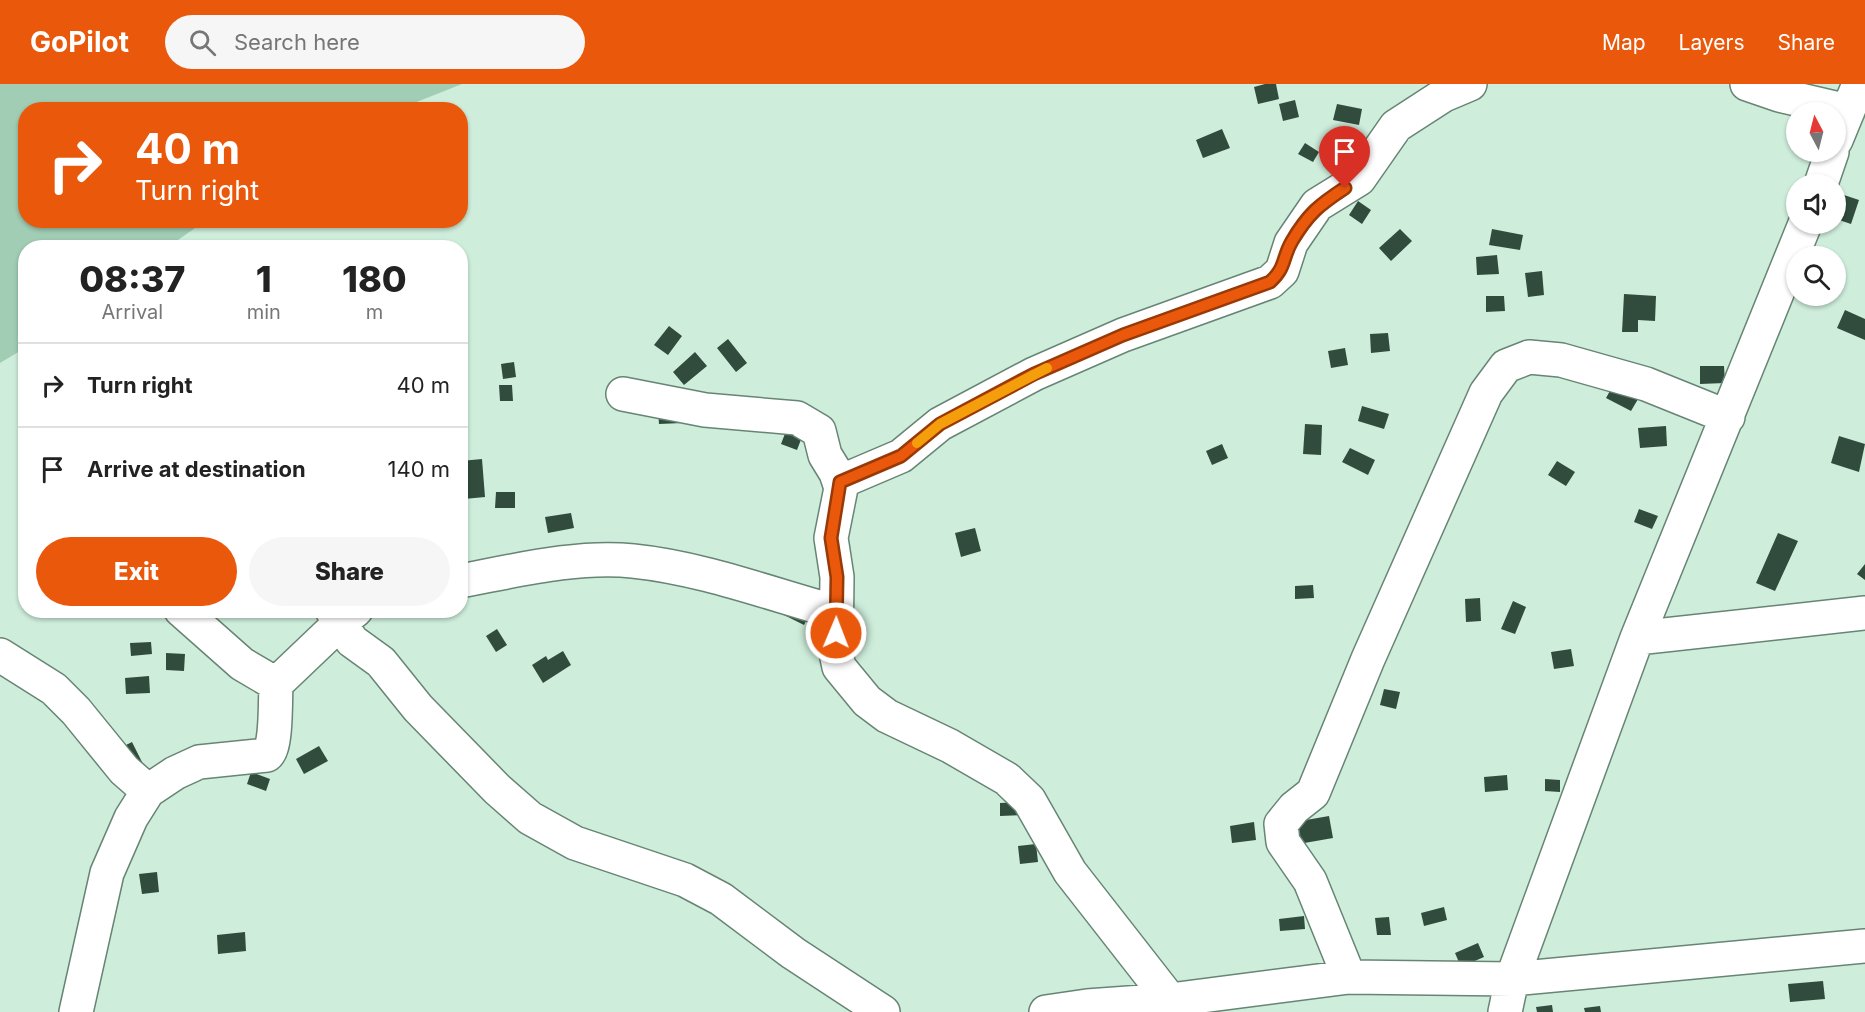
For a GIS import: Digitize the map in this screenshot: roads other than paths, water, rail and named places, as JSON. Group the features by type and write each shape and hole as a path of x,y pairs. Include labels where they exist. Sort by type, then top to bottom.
{"street":[{"path":"840,482 901,456 940,424 1034,374 1123,335 1270,282 1282,271 1291,243 1317,205 1359,179 1396,126 1435,100 1470,84"},
{"path":"1747,84 1794,102"},
{"path":"1505,1012 1512,979 1637,638 1801,234"},
{"path":"1349,977 1310,881 1283,842 1281,824 1294,808 1313,792 1377,638 1486,393 1506,366 1529,357 1561,360 1646,384 1728,417"},
{"path":"623,394 705,410 797,418 819,432 825,455 840,482 831,538 837,577 836,653 839,667 867,701 887,716 950,746 1007,779 1029,800 1070,872 1170,1000"},
{"path":"468,579 555,563 631,560 687,570 836,612"},
{"path":"1637,638 1865,613"},
{"path":"190,618 242,664 276,684"},
{"path":"76,1012 107,873 131,818 148,790 175,772 199,762 261,757 272,752 276,684 340,618"},
{"path":"344,618 352,641 381,662 418,708 497,789 530,818 575,843 685,880 721,899 793,953 883,1012"},
{"path":"0,655 54,689 76,711 124,770 148,790"},
{"path":"1046,1012 1087,1006 1170,1000 1349,977 1512,979 1865,946"}]}
